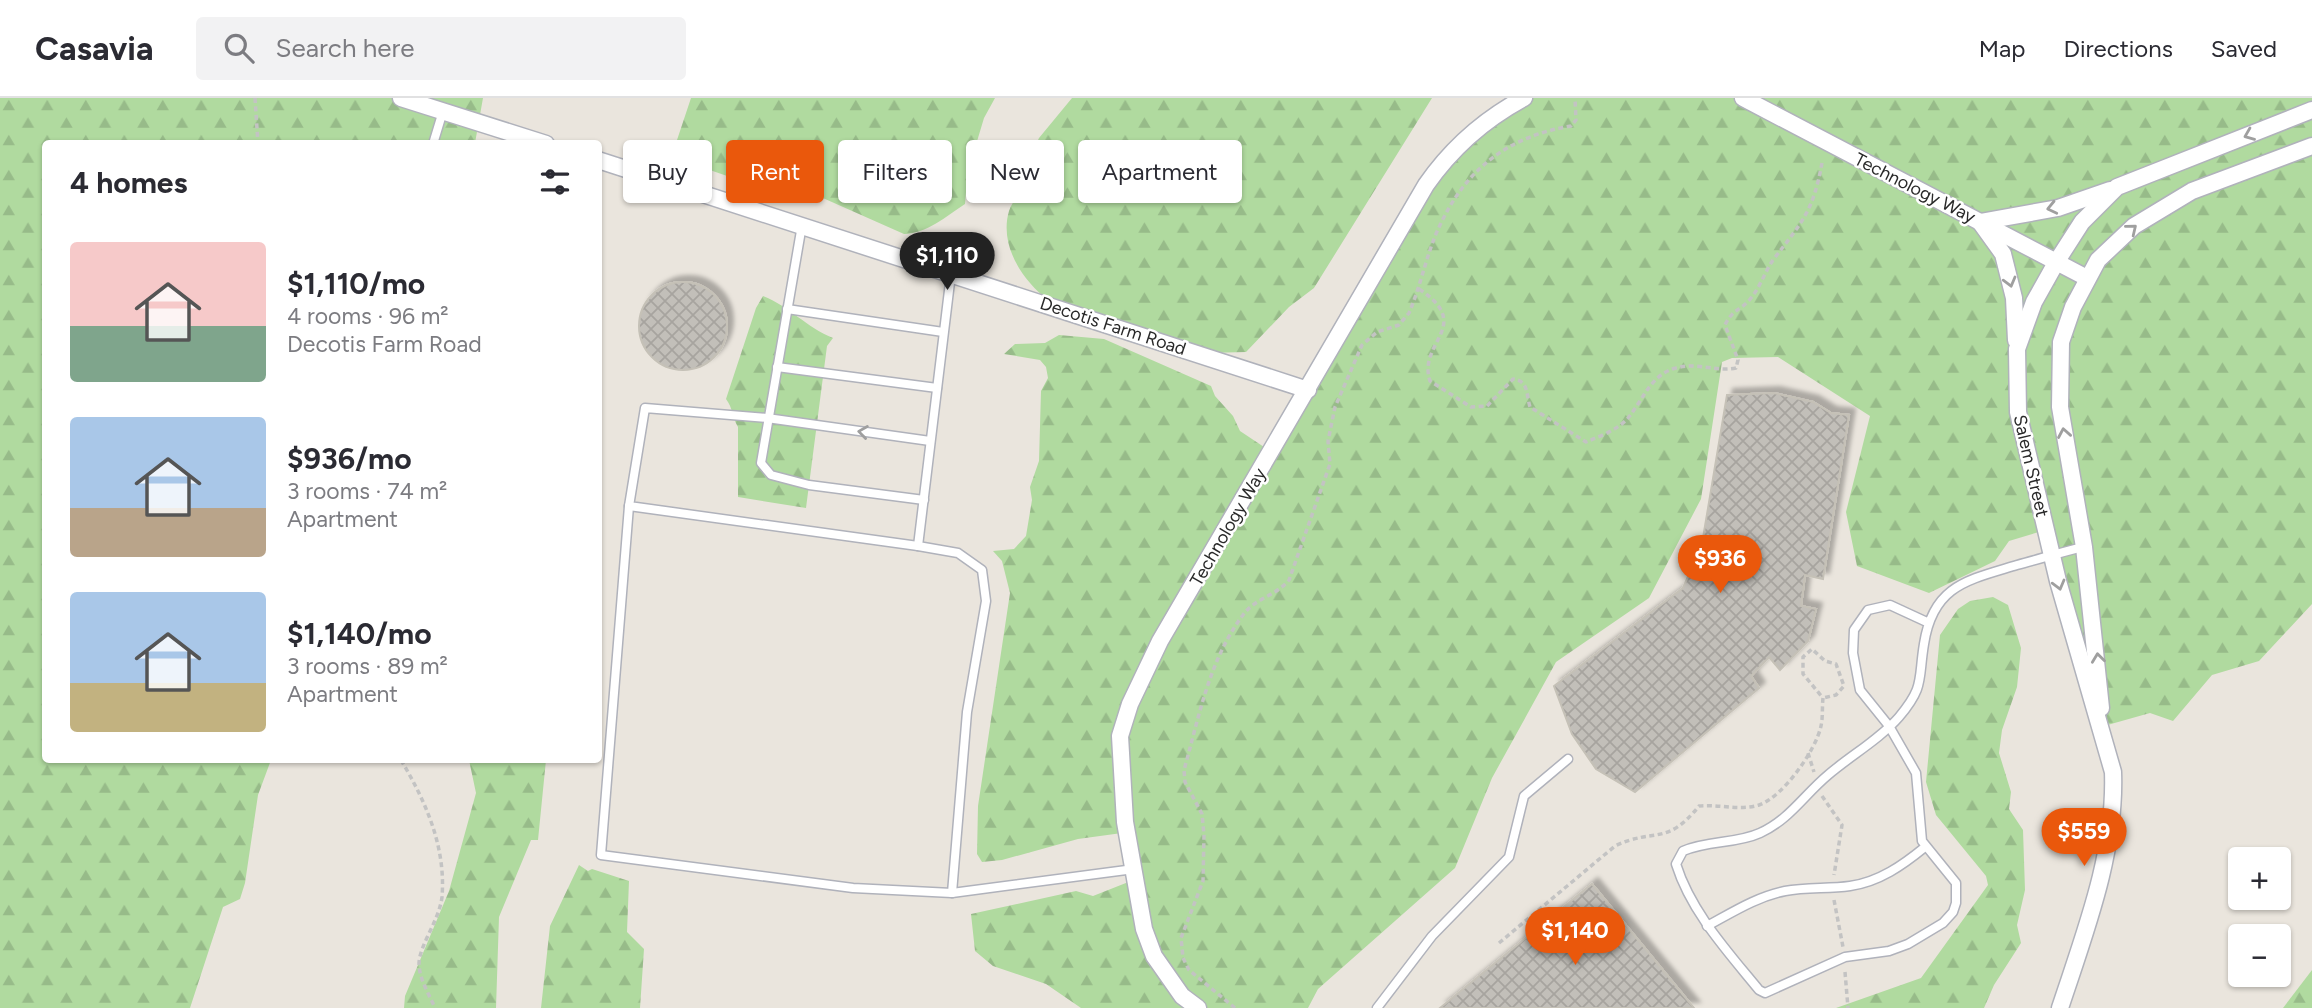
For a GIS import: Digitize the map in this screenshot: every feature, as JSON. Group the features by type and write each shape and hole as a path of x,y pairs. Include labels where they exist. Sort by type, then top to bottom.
{"street":[{"path":"401,98 534,140"},
{"name":"Technology Way","path":"1198,1008 1182,996 1154,956 1144,929 1125,822 1120,736 1130,704 1160,641 1439,167 1488,121 1524,98"},
{"name":"Technology Way","path":"1743,98 2087,278"},
{"name":"Salem Street","path":"2060,1008 2100,877 2111,831 2113,772 2051,554 2018,412 2017,349 2034,302 2081,222 2117,187 2312,110"},
{"name":"Salem Street","path":"2101,726 2102,694 2084,547 2060,407 2061,342 2087,278 2098,260 2134,226 2192,191 2312,146"},
{"name":"Decotis Farm Road","path":"602,161 1308,390"},
{"path":"2017,349 2014,298 2003,254 1980,222 2058,208 2117,187"},
{"path":"1170,1008 1182,996"}],"lane":[{"path":"434,140 443,111"},
{"path":"802,225 761,463 771,475 809,485 923,500"},
{"path":"918,546 951,274"},
{"path":"787,309 943,332"},
{"path":"776,367 937,387"},
{"path":"930,441 768,418 645,408 629,506 601,855 853,888 952,893 1133,869"},
{"path":"629,506 958,553 982,570 986,601 967,712 952,893"},
{"path":"1929,623 1890,605 1868,610 1854,630 1853,653 1860,690 1889,726 1916,773 1918,826 1925,848 1956,883 1958,892 1953,912 1943,923 1908,944 1888,951 1844,957 1765,993 1759,990 1707,926 1679,874 1676,864 1683,851 1714,841 1756,835 1776,825 1792,813 1826,776 1889,726 1916,695 1924,668 1923,646 1929,623 1946,595 1965,580 2084,547"},
{"path":"1377,1008 1432,936 1509,857 1524,796 1568,759"},
{"path":"1707,926 1765,897 1814,887 1851,886 1875,879 1900,867 1925,848"}],"path":[{"path":"255,98 258,140"},
{"path":"1235,1008 1189,970 1183,958 1181,937 1203,881 1202,814 1185,782 1184,770 1209,677 1243,615 1256,601 1280,590 1289,580 1330,464 1328,441 1335,407 1363,345 1377,332 1399,325 1409,313 1441,221 1462,189 1485,163 1517,140 1542,131 1571,126 1576,120 1575,98"},
{"path":"1419,289 1438,302 1444,314 1443,330 1429,364 1430,381 1471,407 1487,406 1513,379 1521,380 1526,386 1530,407 1586,442 1616,429 1628,419 1651,383 1674,368 1692,366 1722,371 1736,368 1738,360 1725,325 1731,312 1748,302 1772,263 1809,214 1822,163"},
{"path":"1499,943 1615,846 1628,839 1676,831 1699,806 1741,808 1761,804 1785,788 1814,743 1821,727 1823,698 1803,674 1803,657 1812,649 1825,661 1836,664 1844,685 1836,695 1823,698"},
{"path":"403,763 416,785 440,844 442,874 438,919 419,961 423,982 435,1008"}],"green space":[{"path":"0,98 483,98 476,140 42,140 42,763 270,763 258,795 245,883 240,899 223,907 190,1008 0,1008"},
{"path":"691,98 995,98 984,118 977,140 966,140 965,204 929,227 913,233 904,234 824,199 824,140 726,140 726,176 712,171 712,140 677,140"},
{"path":"1072,98 1432,98 1314,288 1289,307 1246,352 1207,353 1048,300 1038,292 1015,261 1007,236 1007,224 1013,203 1064,203 1064,140 1038,140"},
{"path":"1527,98 2312,98 2312,604 2259,661 2212,675 2173,721 2150,713 2104,726 2052,528 2009,541 1995,561 1929,593 1857,566 1846,512 1870,416 1778,357 1732,358 1722,362 1701,499 1649,598 1556,662 1492,778 1455,868 1318,989 1308,1008 1081,1008 1046,984 993,966 975,951 971,914 1076,891 1093,896 1136,879 1122,833 1078,839 1002,860 982,862 977,854 978,806 1010,593 1002,561 993,551 1014,549 1026,536 1032,500 1030,487 1039,461 1041,391 1048,378 1046,367 1040,360 1004,354 1015,344 1045,343 1059,335 1104,339 1211,386 1215,396 1233,416 1240,431 1270,451 1433,175"},
{"path":"763,296 833,338 827,346 806,508 738,497 738,427 726,399 756,308"},
{"path":"1993,597 2008,605 2021,648 2017,687 2002,730 1999,753 2011,792 2009,809 2023,830 2025,890 2017,925 2021,943 1994,985 1984,1008 1836,1008 1921,978 1988,885 1986,876 1936,815 1926,782 1940,635 1958,609 1970,601"},
{"path":"470,763 546,763 538,840 531,840 499,917 496,1008 404,1008 405,996 449,891 476,793"},
{"path":"579,865 588,871 592,869 629,881 627,932 644,949 640,1008 541,1008 550,926"},
{"path":"2312,970 2312,1008 2283,1008"}],"building":[{"path":"683,282 708,289 720,301 727,326 720,351 708,363 683,370 658,363 646,351 639,326 646,301 658,289"},
{"path":"1774,393 1813,402 1831,413 1849,415 1823,579 1805,575 1801,606 1816,609 1808,641 1780,670 1769,657 1751,676 1759,688 1635,792 1596,769 1572,734 1554,686 1683,588 1702,544 1727,395"},
{"path":"1592,884 1694,1008 1440,1008"}]}
